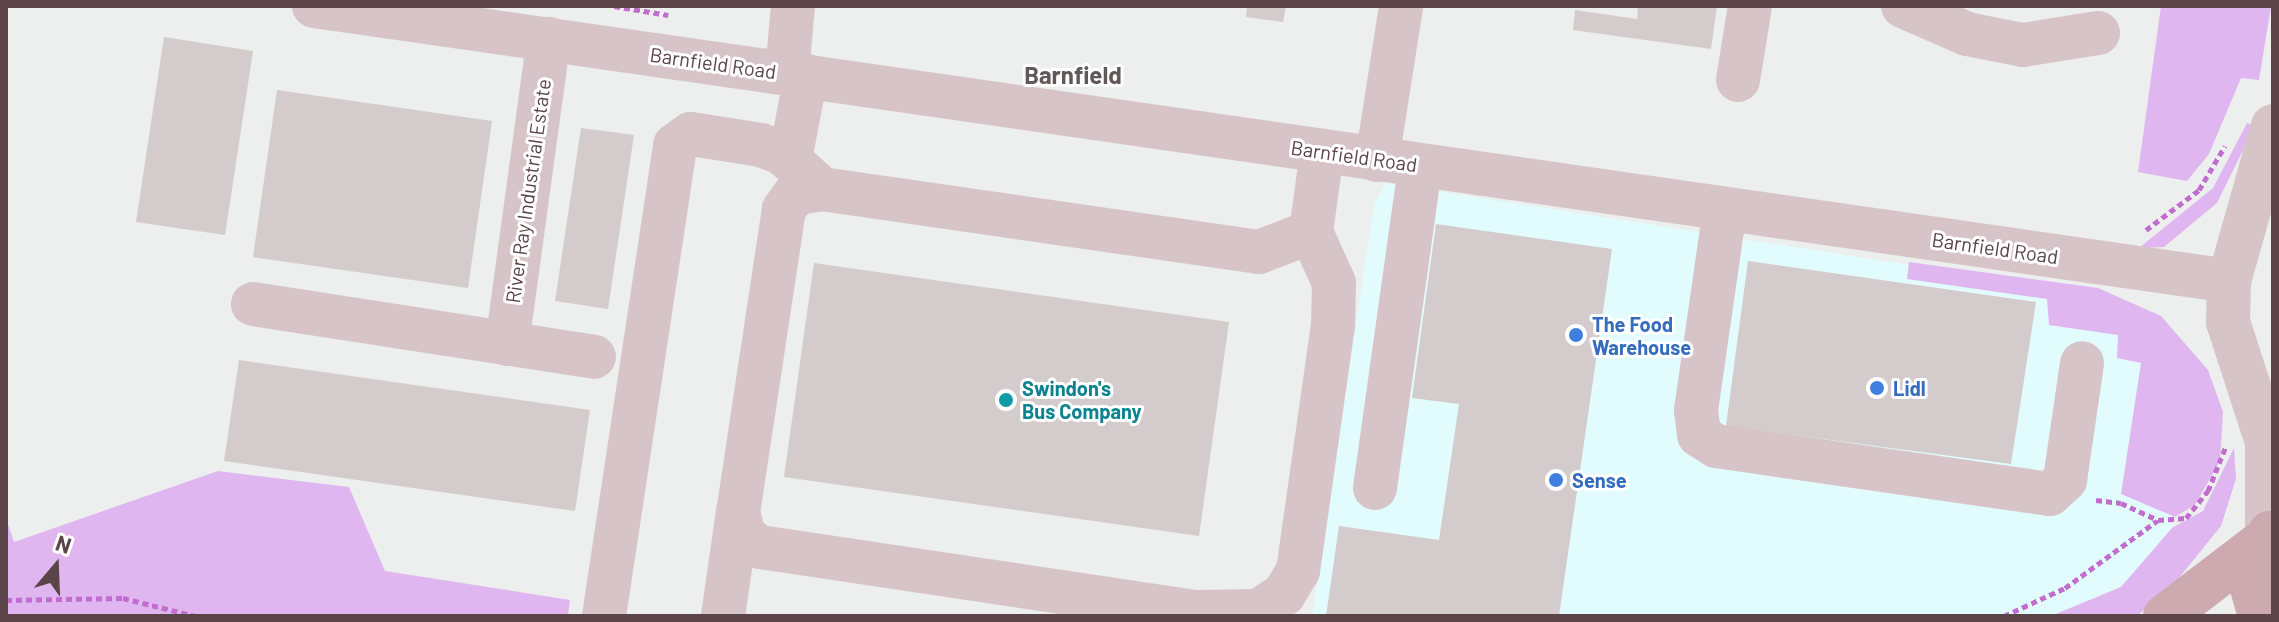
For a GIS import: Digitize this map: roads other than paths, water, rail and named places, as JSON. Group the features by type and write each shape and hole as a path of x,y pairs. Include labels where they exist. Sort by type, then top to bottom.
{"main road":[{"path":"2165,616 2267,536"},
{"path":"2260,616 2250,582 2267,536"}],"street":[{"name":"Barnfield Road","path":"314,6 2229,281"},
{"path":"790,159 796,74 793,6"},
{"path":"1377,160 1401,6"},
{"path":"1738,80 1750,6"},
{"path":"1903,6 1972,21 2023,45 2098,33"},
{"name":"River Ray Industrial Estate","path":"507,344 549,39"},
{"path":"2267,536 2268,438 2228,322 2229,281 2273,126"},
{"path":"604,616 670,158 691,134 761,145 790,159 822,189"},
{"path":"1289,616 1333,326 1334,283 1311,232 1322,152"},
{"path":"1375,488 1420,166"},
{"path":"723,616 784,209 795,194 822,189 1259,252 1311,232"},
{"path":"1725,209 1696,410 1699,435 1716,446 2050,494 2065,480 2082,363"},
{"path":"253,304 594,357"},
{"path":"738,512 744,536 760,547 1195,612 1258,611 1284,594 1298,571"}],"place":[{"name":"The Food Warehouse","path":"1576,335"},
{"name":"Lidl","path":"1877,388"},
{"name":"Swindon's Bus Company","path":"1006,400"},
{"name":"Sense","path":"1556,480"}],"district":[{"name":"Barnfield","path":"1073,75"}]}
